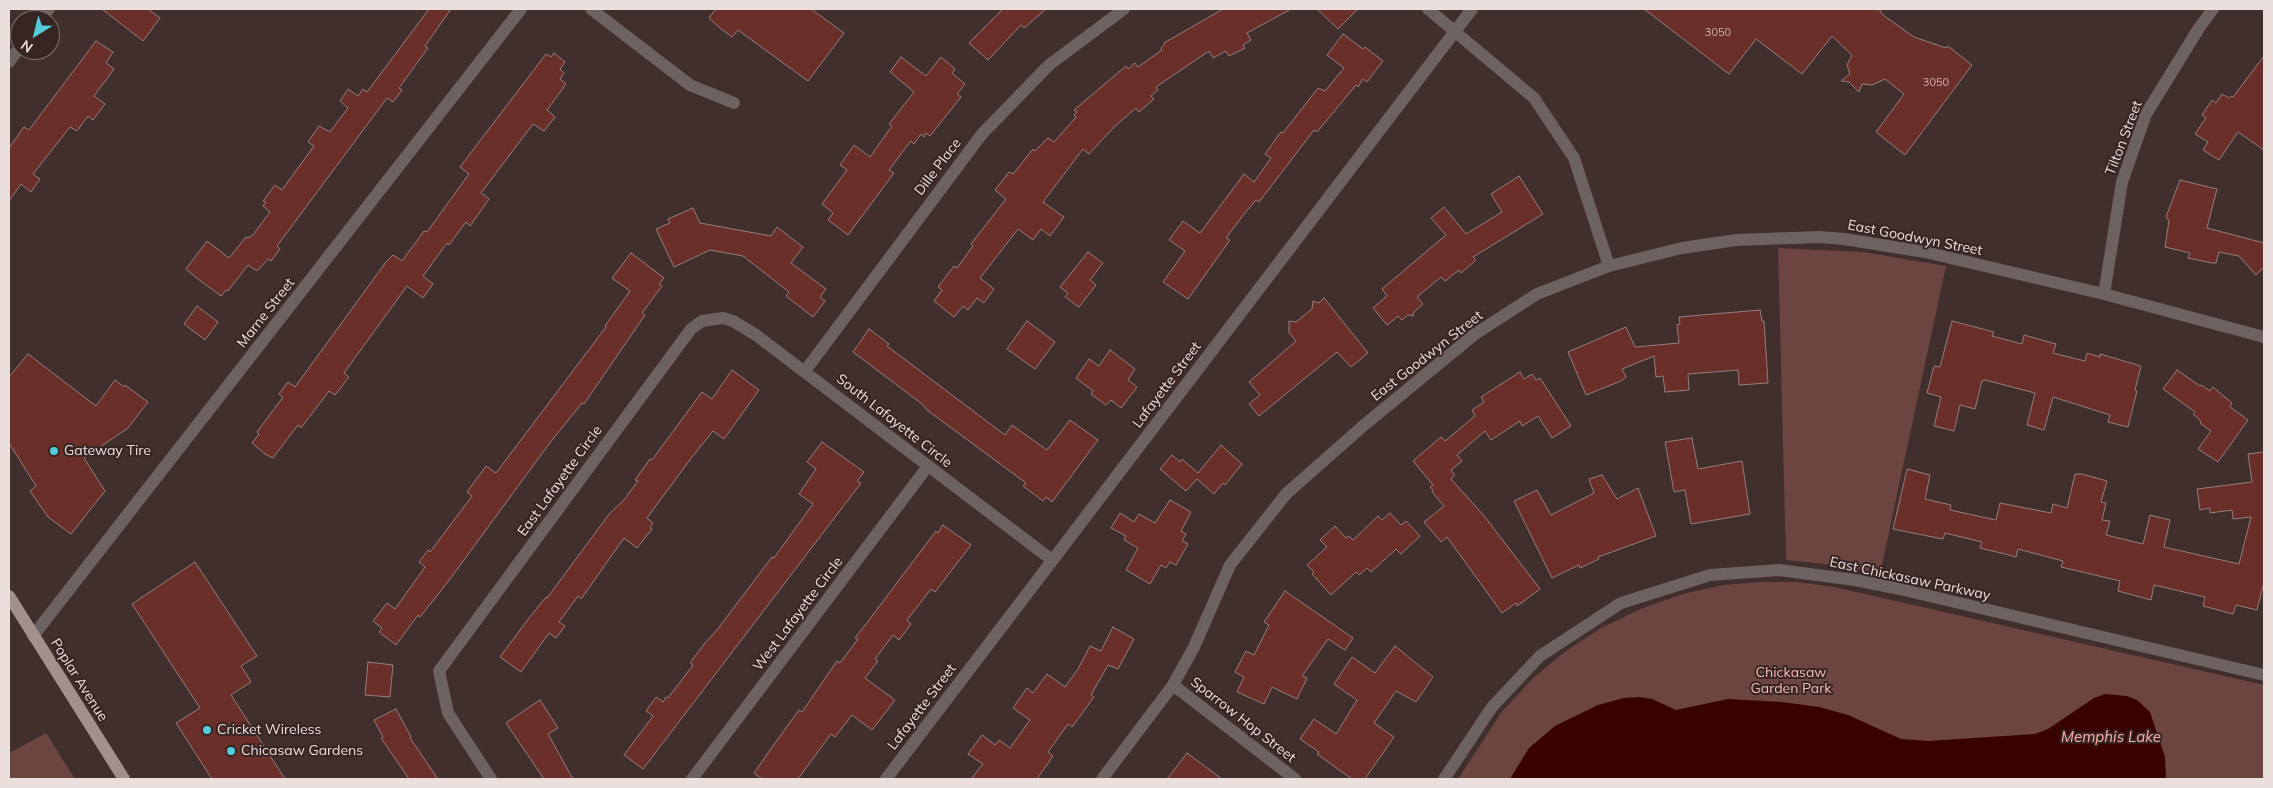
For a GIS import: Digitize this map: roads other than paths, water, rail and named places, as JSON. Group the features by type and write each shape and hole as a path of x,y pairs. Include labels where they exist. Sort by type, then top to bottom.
{"main road":[{"name":"Poplar Avenue","path":"9,596 124,779"}],"street":[{"name":"Marne Street","path":"33,636 521,9"},
{"path":"591,9 690,85 734,103"},
{"name":"Dille Place","path":"805,371 982,134 1049,65 1124,9"},
{"path":"1428,9 1534,98 1574,158 1609,266"},
{"name":"Lafayette Street","path":"886,779 1472,9"},
{"name":"Tilton Street","path":"2104,294 2122,182 2146,114 2199,28 2213,9"},
{"name":"East Goodwyn Street","path":"1102,779 1173,685 1194,647 1230,565 1286,494 1363,426 1475,334 1538,294 1609,266 1682,248 1736,240 1819,237 1867,242 1925,252 2104,294 2208,321 2262,339"},
{"name":"South Lafayette Circle","path":"713,318 734,321 745,328 805,371 1052,560"},
{"name":"East Lafayette Circle","path":"491,779 448,713 439,671 691,329 702,321 713,318"},
{"name":"West Lafayette Circle","path":"692,779 928,466"},
{"name":"East Chickasaw Parkway","path":"1444,779 1492,706 1540,656 1621,603 1710,576 1779,570 1856,580 2264,675"},
{"name":"Sparrow Hop Street","path":"1173,685 1295,779"}],"water":[{"name":"Memphis Lake","path":"2105,694 2127,696 2137,700 2150,712 2165,757 2166,779 1510,779 1529,748 1555,726 1598,705 1624,698 1639,697 1652,699 1676,710 1728,699 1782,702 1819,707 1848,715 1901,739 1928,741 2035,734 2048,729 2094,698"}],"place":[{"name":"Gateway Tire","path":"54,451"},
{"name":"Cricket Wireless","path":"207,730"},
{"name":"Chicasaw Gardens","path":"231,751"}],"park label":[{"name":"Chickasaw Garden Park","path":"1791,682"}]}
